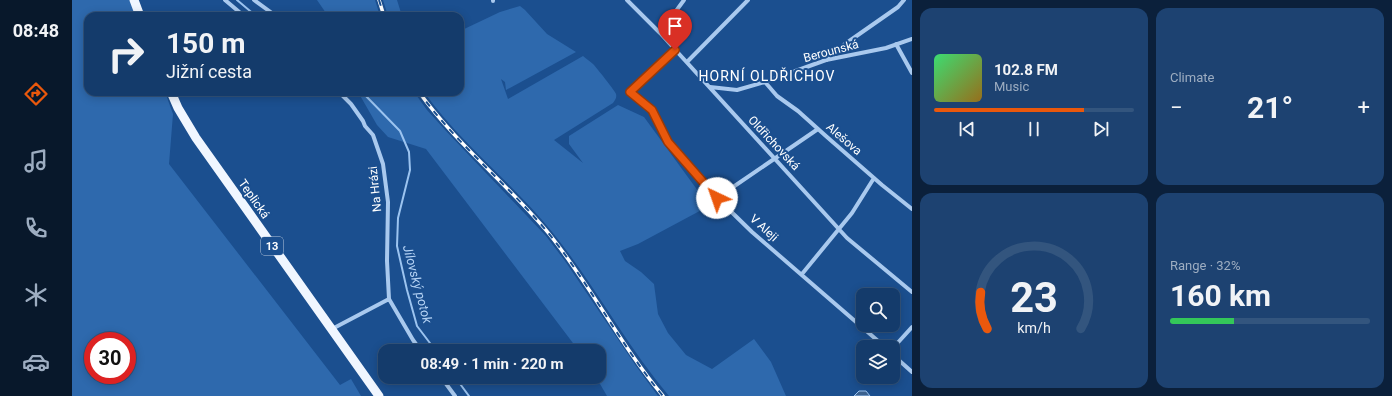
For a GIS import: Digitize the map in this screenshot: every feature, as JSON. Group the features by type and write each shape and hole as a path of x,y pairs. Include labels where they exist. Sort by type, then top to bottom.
{"main road":[{"path":"134,0 138,12"},
{"name":"Teplická","path":"173,96 178,108 196,138 379,396"}],"street":[{"path":"225,0 239,12"},
{"path":"254,0 270,12"},
{"name":"Oldřichovská","path":"627,0 687,62 839,229 853,243 912,292"},
{"path":"660,33 684,0"},
{"path":"687,62 748,0"},
{"path":"826,60 845,44 898,7 904,0"},
{"name":"Berounská","path":"710,87 737,90 765,82 826,60 886,48 912,39"},
{"path":"896,44 912,73"},
{"name":"V Aleji","path":"675,50 630,92 652,110 668,142 717,198 752,232 877,340"},
{"name":"Alešova","path":"765,82 778,96 798,111 874,178 912,209"},
{"name":"Na Hrázi","path":"343,96 351,104 365,126 373,135 384,164 388,202 387,261 389,299"},
{"path":"717,198 818,129"},
{"path":"802,274 852,213 874,178"},
{"path":"332,329 389,299 416,344"},
{"path":"900,340 912,327"},
{"path":"900,361 912,372"},
{"path":"446,384 455,396"}],"shaded area":[{"path":"72,0 131,0 136,12 84,12 84,96 166,96 173,114 169,164 340,385 351,379 361,396 72,396"},
{"path":"317,0 375,0 379,12 325,12"},
{"path":"383,0 397,0 401,12 387,12"},
{"path":"520,6 547,34 576,52 506,90 505,82 501,79 508,99 583,56 602,74 615,92 616,99 613,103 554,140 583,163 569,144 569,136 618,105 644,117 709,206 638,244 620,251 625,261 641,272 654,284 658,314 668,333 686,355 712,369 754,339 771,362 786,396 669,396 653,376 583,273 553,233 521,197 454,129 427,96 464,96 464,29 500,12"},
{"path":"360,96 417,96 446,131 546,236 565,261 658,396 607,396 600,384 606,384 606,344 574,344 426,149 388,137 377,125"},
{"path":"859,391 866,391 870,396 854,396"}],"waterway":[{"name":"Jílovský potok","path":"237,0 251,12"},
{"name":"Jílovský potok","path":"366,96 400,131 409,152 410,170 398,218 397,246 417,326 431,344"},
{"name":"Jílovský potok","path":"460,384 469,396"}],"railway":[{"path":"379,0 383,12"},
{"path":"422,96 450,130 518,199 550,235 579,275 633,357 663,396"}],"district":[{"name":"HORNÍ OLDŘICHOV","path":"767,76"}],"route":[{"path":"675,50 630,92 652,110 668,142 717,198"}]}
